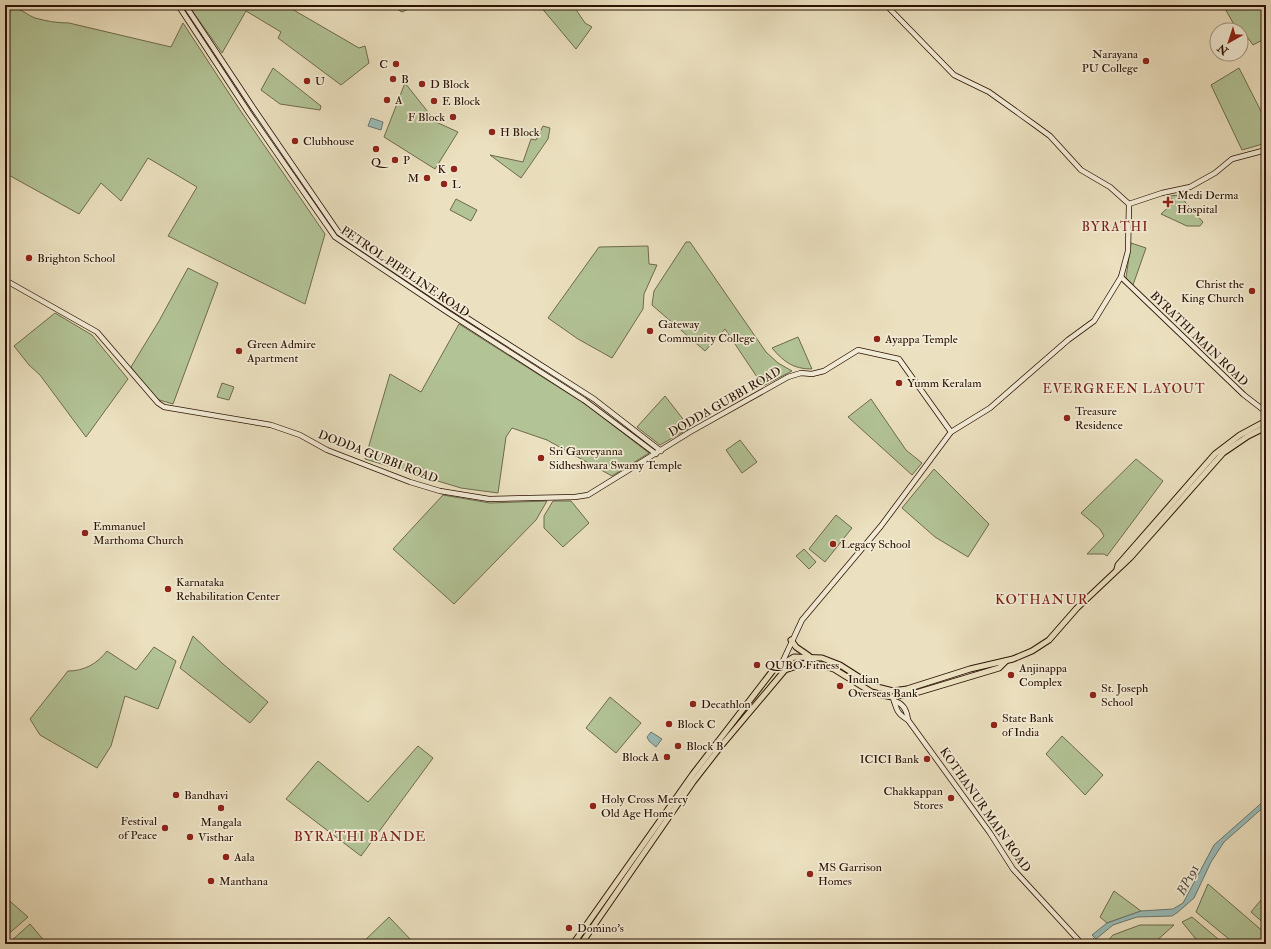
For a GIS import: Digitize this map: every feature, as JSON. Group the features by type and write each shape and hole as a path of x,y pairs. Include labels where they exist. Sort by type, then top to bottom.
{"main road":[{"name":"PETROL PIPELINE ROAD","path":"178,5 335,238 606,415 656,454"},
{"name":"PETROL PIPELINE ROAD","path":"185,5 335,230 378,260 609,410 661,451"},
{"path":"785,670 782,663 791,640 802,620 915,482 951,432 990,408 1068,340 1094,321 1121,277 1128,250 1129,204 1110,187 1081,170 1050,136 989,92 954,75 886,5"},
{"path":"199,37 204,34"},
{"path":"1129,204 1162,193 1190,187 1215,173 1232,159 1266,150"},
{"name":"BYRATHI MAIN ROAD","path":"1121,277 1244,396 1266,412"},
{"name":"DODDA GUBBI ROAD","path":"5,280 97,332 158,404 164,407 271,425 301,436 327,450 410,482 440,491 489,499 588,495 745,400 788,377 800,373 812,374 824,371 858,350 899,358 951,432"},
{"path":"512,355 516,350"},
{"path":"1117,569 1118,565 1215,454 1240,435 1266,421"},
{"path":"573,944 694,771 754,693 774,669 782,663 794,657 809,656 826,659 840,665 873,686 893,691 907,689 970,669 1006,661 1032,651 1049,640 1074,612 1146,542 1223,453 1248,436 1266,427"},
{"path":"791,640 796,647 809,656"},
{"path":"581,944 694,782 721,746 785,670 806,663 821,665 834,669 873,693 893,699 999,668 1006,661"},
{"path":"893,691 893,699"},
{"name":"KOTHANUR MAIN ROAD","path":"893,699 894,706 901,716 908,720 986,828 1013,869 1082,944"}],"green space":[{"path":"193,5 285,5 359,48 365,46 369,63 341,85 278,38 281,32 246,11 222,53 191,9"},
{"path":"390,5 417,5 402,12"},
{"path":"573,5 585,23 592,27 576,49 540,6"},
{"path":"1223,5 1266,5 1266,38 1253,45 1249,39 1249,22 1233,22"},
{"path":"12,8 18,9 32,17 39,19 69,23 171,47 183,23 240,110 325,234 305,304 168,236 197,187 148,158 121,201 101,183 79,214 5,173 5,19"},
{"path":"273,68 321,106 320,110 280,104 261,90"},
{"path":"1239,68 1266,121 1266,143 1242,150 1211,85"},
{"path":"405,83 436,122 458,132 435,169 384,137"},
{"path":"543,126 550,128 548,139 521,178 490,155 523,162 531,139 536,140"},
{"path":"1179,195 1203,222 1200,226 1187,226 1161,214 1174,202 1169,196"},
{"path":"456,199 477,210 471,221 450,210"},
{"path":"686,242 690,242 766,352 778,363 792,371 763,386 725,329 705,351 652,305 654,291"},
{"path":"1131,243 1146,248 1133,285 1126,278"},
{"path":"648,246 649,264 657,265 644,294 643,309 612,358 578,339 548,318 599,247"},
{"path":"188,268 218,283 173,404 156,399 131,367 159,321"},
{"path":"55,313 92,335 128,379 86,437 40,375 29,365 14,346"},
{"path":"459,324 588,406 649,453 612,476 547,440 512,428 506,437 498,493 461,488 365,459 390,374 421,392"},
{"path":"798,337 812,369 799,368 789,364 772,348"},
{"path":"222,383 234,387 229,400 217,397"},
{"path":"665,396 690,428 660,445 637,427"},
{"path":"871,399 906,450 922,463 912,475 848,417"},
{"path":"740,440 757,462 742,473 726,450"},
{"path":"1136,459 1163,481 1107,556 1104,554 1087,554 1104,536 1100,529 1081,513"},
{"path":"934,469 989,524 968,557 935,537 902,508"},
{"path":"443,495 490,503 547,501 536,520 454,604 393,549"},
{"path":"553,501 571,501 589,523 563,547 544,528 544,516"},
{"path":"836,515 852,528 825,562 809,549"},
{"path":"804,549 816,562 809,569 796,556"},
{"path":"193,636 223,664 268,702 250,723 180,668"},
{"path":"154,647 176,661 158,709 125,696 111,746 97,768 40,735 30,719 68,671 79,670 90,666 99,660 107,651 136,670"},
{"path":"610,697 641,723 616,753 586,728"},
{"path":"1062,736 1103,775 1085,795 1046,754"},
{"path":"418,746 433,758 361,856 286,799 318,761 368,802"},
{"path":"1208,884 1266,934 1266,944 1235,944 1196,912"},
{"path":"1114,891 1141,911 1107,923 1100,917"},
{"path":"1266,894 1266,925 1251,912"},
{"path":"5,897 28,917 5,937"},
{"path":"389,917 411,940 407,944 361,944"},
{"path":"1192,917 1224,944 1200,944 1182,922"},
{"path":"30,924 47,944 8,944 10,942"},
{"path":"1140,925 1174,925 1153,944 1105,944 1113,935"}],"water":[{"path":"371,118 383,122 381,130 368,126"},
{"path":"651,732 662,739 656,747 647,737"},
{"path":"1266,799 1266,805 1224,842 1211,862 1194,898 1178,912 1172,916 1137,917 1113,925 1096,939 1092,935 1107,923 1141,911 1173,909 1183,903 1214,845"}],"waterway":[{"name":"BP191","path":"1088,944 1095,937"}],"place":[{"name":"Narayana PU College","path":"1146,61"},
{"name":"C","path":"396,64"},
{"name":"B","path":"393,79"},
{"name":"U","path":"307,81"},
{"name":"D Block","path":"422,84"},
{"name":"A","path":"387,100"},
{"name":"E Block","path":"434,101"},
{"name":"F Block","path":"453,117"},
{"name":"H Block","path":"492,132"},
{"name":"Clubhouse","path":"295,141"},
{"name":"Q","path":"376,149"},
{"name":"P","path":"395,160"},
{"name":"K","path":"454,169"},
{"name":"M","path":"427,178"},
{"name":"L","path":"444,184"},
{"name":"Medi Derma Hospital","path":"1168,202"},
{"name":"Brighton School","path":"29,258"},
{"name":"Christ the King Church","path":"1252,291"},
{"name":"Gateway Community College","path":"650,331"},
{"name":"Ayappa Temple","path":"877,339"},
{"name":"Green Admire Apartment","path":"239,351"},
{"name":"Yumm Keralam","path":"899,383"},
{"name":"Treasure Residence","path":"1067,418"},
{"name":"Sri Gavreyanna Sidheshwara Swamy Temple","path":"541,458"},
{"name":"Emmanuel Marthoma Church","path":"85,533"},
{"name":"Legacy School","path":"833,544"},
{"name":"Karnataka Rehabilitation Center","path":"168,589"},
{"name":"QUBO Fitness","path":"757,665"},
{"name":"Anjinappa Complex","path":"1011,675"},
{"name":"Indian Overseas Bank","path":"840,686"},
{"name":"St. Joseph School","path":"1093,695"},
{"name":"Decathlon","path":"693,704"},
{"name":"Block C","path":"669,724"},
{"name":"State Bank of India","path":"994,725"},
{"name":"Block B","path":"678,746"},
{"name":"Block A","path":"667,757"},
{"name":"ICICI Bank","path":"927,759"},
{"name":"Bandhavi","path":"176,795"},
{"name":"Chakkappan Stores","path":"951,798"},
{"name":"Holy Cross Mercy Old Age Home","path":"593,806"},
{"name":"Mangala","path":"221,808"},
{"name":"Festival of Peace","path":"165,828"},
{"name":"Visthar","path":"190,837"},
{"name":"Aala","path":"226,857"},
{"name":"MS Garrison Homes","path":"810,874"},
{"name":"Manthana","path":"211,881"},
{"name":"Domino's","path":"569,928"}],"district":[{"name":"BYRATHI","path":"1115,227"},
{"name":"EVERGREEN LAYOUT","path":"1124,389"},
{"name":"KOTHANUR","path":"1042,599"},
{"name":"BYRATHI BANDE","path":"360,836"}]}
